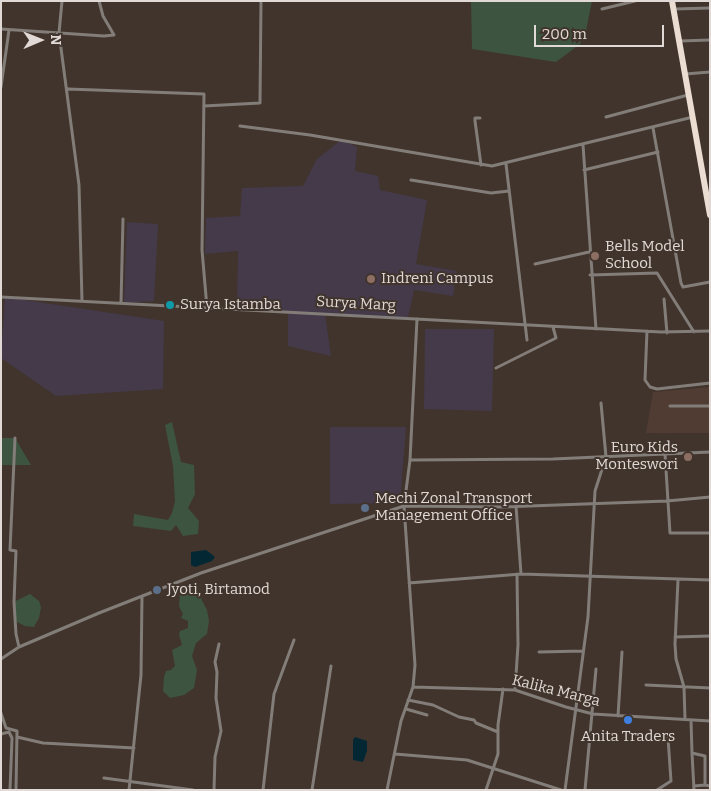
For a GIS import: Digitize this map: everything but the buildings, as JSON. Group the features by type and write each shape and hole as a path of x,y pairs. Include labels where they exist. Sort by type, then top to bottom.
{"highway":[{"path":"672,1 710,215"}],"street":[{"path":"62,1 59,33 68,89 79,186 82,301"},
{"path":"1,30 114,35 99,1"},
{"path":"204,106 260,103 261,1"},
{"path":"602,9 635,1"},
{"path":"674,9 710,8"},
{"path":"1,87 9,30"},
{"path":"679,41 710,40"},
{"path":"685,74 710,72"},
{"path":"68,89 201,93 205,97 202,250 207,308"},
{"path":"606,117 689,95"},
{"path":"240,126 358,143 481,165 506,164 693,117"},
{"path":"480,118 475,118 475,121 481,165"},
{"path":"654,128 681,284 683,287 710,282"},
{"path":"583,145 590,276 596,329"},
{"path":"584,170 658,152"},
{"path":"506,164 527,340"},
{"path":"411,180 491,193 509,191"},
{"path":"121,303 123,219"},
{"path":"536,264 589,252"},
{"path":"590,276 657,274 694,332"},
{"name":"Surya Marg","path":"1,297 647,332 710,331"},
{"path":"664,299 667,332"},
{"path":"386,790 395,754 394,748 413,688 415,665 404,506 410,460 417,319"},
{"path":"496,368 556,338 553,327"},
{"path":"647,332 645,380 650,387 657,389 710,384"},
{"path":"565,790 584,652 597,478 606,457 601,403"},
{"path":"670,406 710,406"},
{"path":"15,438 10,550 16,551 14,602 16,634 19,647"},
{"path":"410,460 606,457 710,452"},
{"path":"664,454 670,533 710,533"},
{"path":"1,659 19,647 201,572 404,506 516,506 667,501 710,497"},
{"path":"515,690 519,574 516,506"},
{"path":"409,583 519,574 710,580"},
{"path":"678,580 675,637 676,659 684,687 685,719"},
{"path":"129,790 141,675 142,596"},
{"path":"675,637 710,636"},
{"path":"263,790 274,694 294,640"},
{"path":"214,790 215,757 221,732 216,698 217,672 215,662 218,644"},
{"path":"539,652 584,652"},
{"path":"618,716 622,652"},
{"path":"312,790 331,666"},
{"path":"585,790 596,669"},
{"path":"646,685 710,688"},
{"name":"Kalika Marga","path":"413,688 515,690 593,714 710,721"},
{"path":"486,790 498,754 498,732 503,689"},
{"path":"408,700 433,705 459,717 474,720 476,723 498,732"},
{"path":"406,708 427,716"},
{"path":"1,713 6,728 15,729 17,736 16,790"},
{"path":"691,720 692,753 694,788 707,786 708,757 692,753"},
{"path":"1,734 9,732 12,738 10,790"},
{"path":"17,736 42,743 134,748"},
{"path":"657,790 671,781 668,738"},
{"path":"395,754 467,760 561,790"},
{"path":"104,778 193,790"}],"shaded area":[{"path":"341,140 357,147 355,171 378,176 380,190 427,200 416,264 457,271 453,296 414,290 408,318 325,314 331,356 288,346 288,312 237,309 238,251 205,254 206,218 240,216 242,188 303,186 317,159"},
{"path":"127,222 158,224 154,301 124,303"},
{"path":"5,297 164,321 163,389 56,396 1,358"},
{"path":"425,329 494,329 492,411 424,409"},
{"path":"710,387 710,433 646,433 653,392"},
{"path":"330,427 406,427 400,503 330,504"}],"green space":[{"path":"471,1 592,1 584,41 556,62 472,49"},
{"path":"172,422 181,462 194,465 195,494 188,508 199,521 198,534 183,536 176,525 171,531 133,526 134,514 168,520 172,513 175,501 173,466 165,425"},
{"path":"1,438 15,438 31,465 1,465"},
{"path":"183,589 197,591 207,610 209,621 207,634 196,643 192,656 197,670 194,688 184,695 170,698 163,691 164,677 166,671 171,670 175,666 172,650 182,645 179,635 180,631 188,628 188,621 181,618 183,614 179,606 180,591"},
{"path":"30,594 39,601 41,607 39,618 34,627 25,626 17,622 14,613 14,602"}],"water":[{"path":"206,550 215,557 212,561 195,567 191,565 191,552"},
{"path":"355,737 367,741 367,751 363,762 353,760 353,740"}],"place":[{"name":"Bells Model School","path":"595,256"},
{"name":"Indreni Campus","path":"371,279"},
{"name":"Surya Istamba","path":"170,305"},
{"name":"Euro Kids Monteswori","path":"688,457"},
{"name":"Mechi Zonal Transport Management Office","path":"365,508"},
{"name":"Jyoti, Birtamod","path":"157,590"},
{"name":"Anita Traders","path":"628,720"}]}
